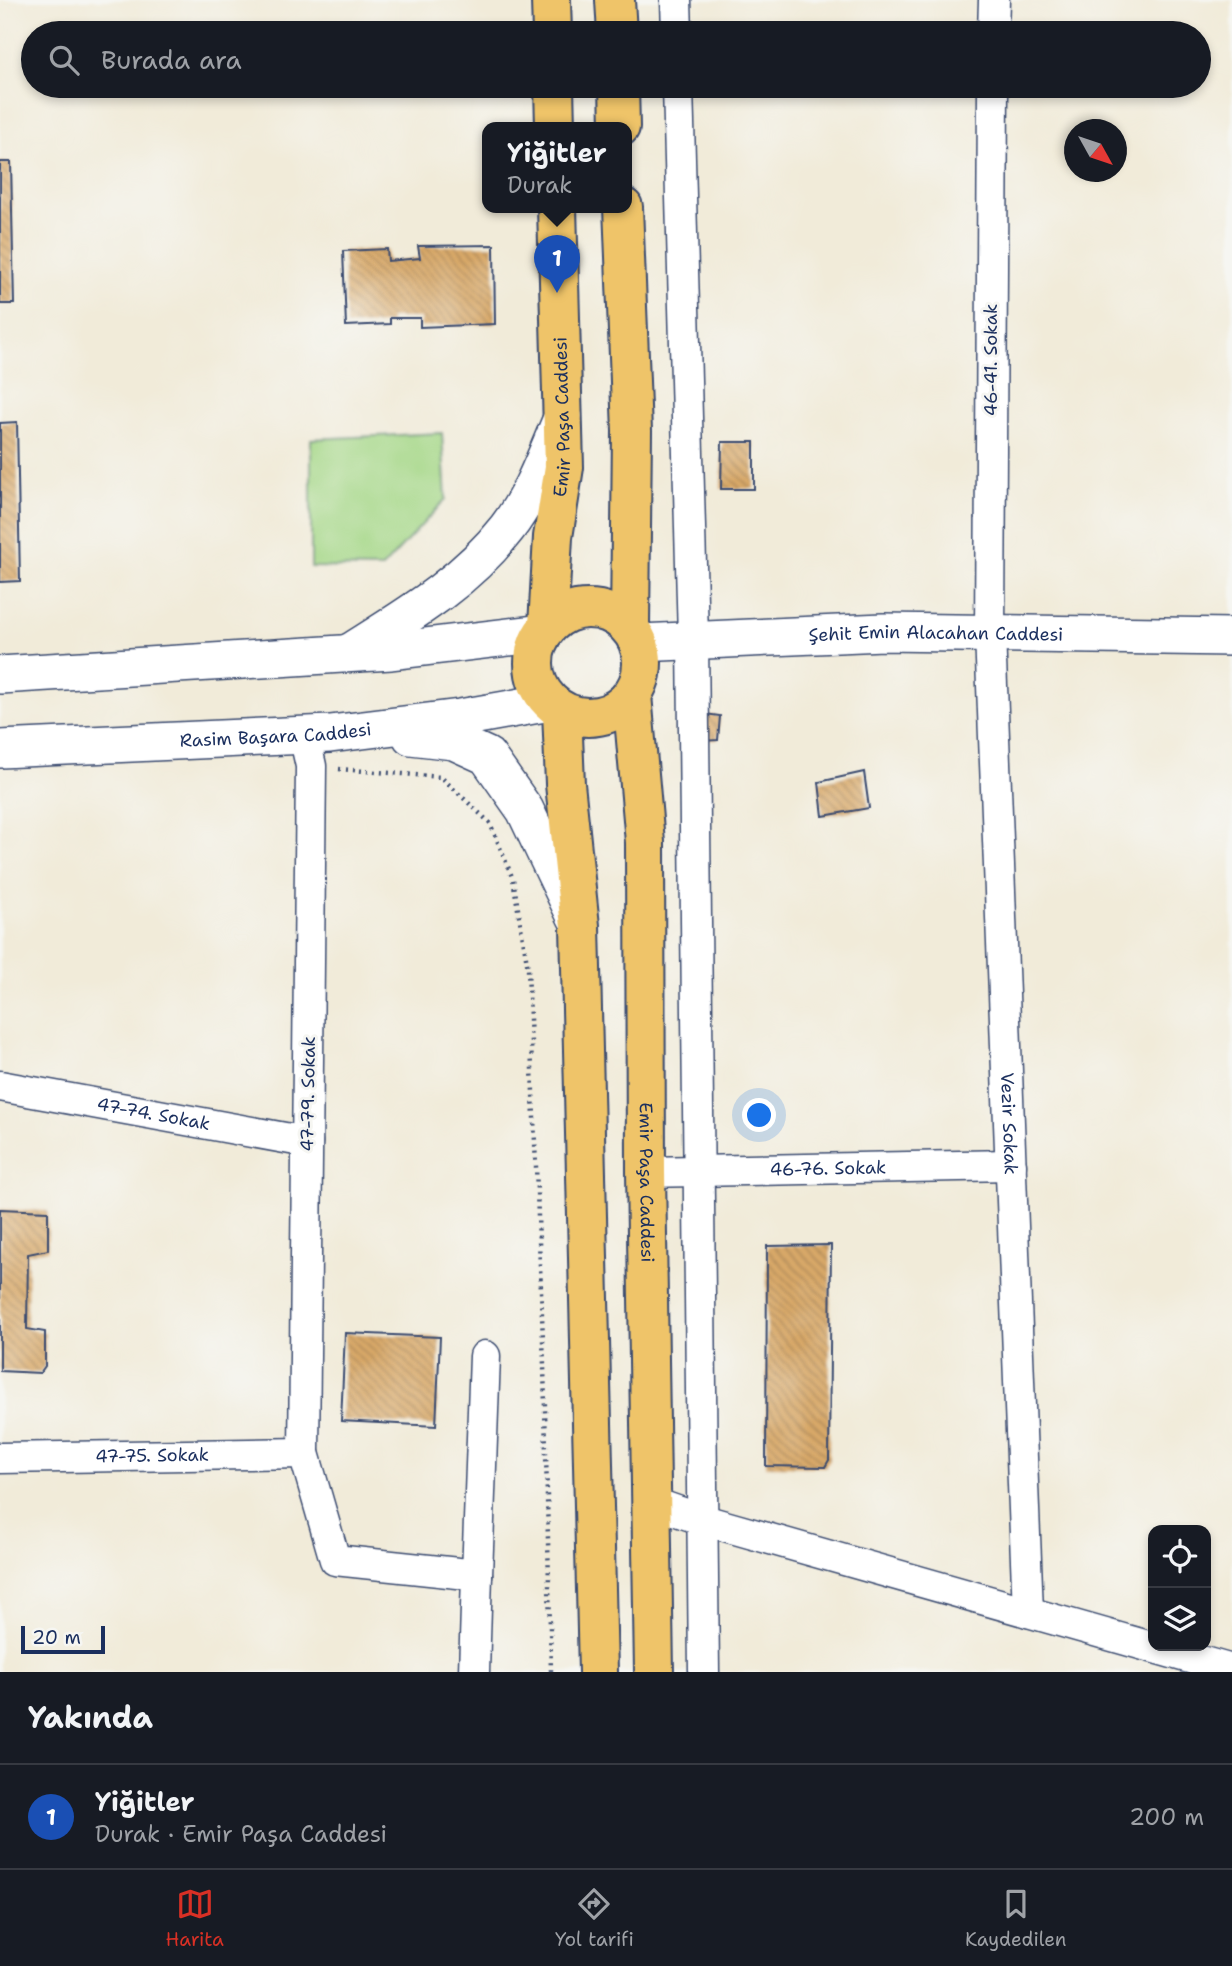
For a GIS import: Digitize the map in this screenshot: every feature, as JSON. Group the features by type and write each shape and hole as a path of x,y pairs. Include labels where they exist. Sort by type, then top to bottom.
{"main road":[{"path":"551,0 552,21"},
{"path":"615,0 616,21"},
{"path":"554,98 555,122"},
{"path":"619,98 620,122"},
{"name":"Emir Paşa Caddesi","path":"545,629 553,537 564,467 557,213"},
{"path":"556,707 587,717 604,715 620,707 632,695 640,680 643,661 635,635 632,431 624,213"},
{"path":"598,1672 580,926 556,707 536,677 534,660 545,629 562,614 580,608 599,608 616,615 635,635"},
{"name":"Emir Paşa Caddesi","path":"632,695 645,842 646,1172 654,1672"}],"street":[{"path":"676,0 677,21"},
{"path":"993,21 994,0"},
{"path":"678,98 693,638 700,1519 704,1672"},
{"name":"46-41. Sokak","path":"990,634 993,98"},
{"path":"348,653 424,606 467,573 509,526 539,473 563,416"},
{"path":"0,675 348,653 545,629"},
{"name":"Şehit Emin Alacahan Caddesi","path":"635,635 693,638 883,632 1232,637"},
{"name":"Vezir Sokak","path":"990,634 1028,1612"},
{"name":"Rasim Başara Caddesi","path":"0,749 315,745 460,718 556,707"},
{"path":"315,745 454,741 487,756 525,810 580,926"},
{"name":"47-79. Sokak","path":"315,745 304,1453 335,1560 477,1575"},
{"name":"47-74. Sokak","path":"0,1086 307,1142"},
{"name":"46-76. Sokak","path":"646,1172 1010,1165"},
{"path":"474,1672 485,1356"},
{"name":"47-75. Sokak","path":"0,1458 304,1453"},
{"path":"651,1502 700,1519 1232,1670"}],"path":[{"path":"315,745 441,777 490,823 513,879 528,969 544,1365 551,1672"}],"green space":[{"path":"442,433 446,499 382,568 311,567 311,439"}],"building":[{"path":"0,162 11,162 14,304 0,304"},
{"path":"494,245 495,324 420,327 420,318 390,318 390,324 346,326 343,251 387,249 388,261 420,258 418,246"},
{"path":"17,422 20,581 0,582 0,423"},
{"path":"722,442 754,442 754,489 721,489"},
{"path":"705,714 720,716 718,740 701,741"},
{"path":"864,772 869,808 823,816 819,782"},
{"path":"0,1209 48,1211 48,1250 28,1254 27,1329 45,1332 45,1366 40,1373 0,1371"},
{"path":"831,1245 829,1460 825,1467 766,1466 767,1246"},
{"path":"345,1333 440,1337 436,1426 341,1421"}],"place":[{"name":"Yiğitler","path":"557,293"}]}
